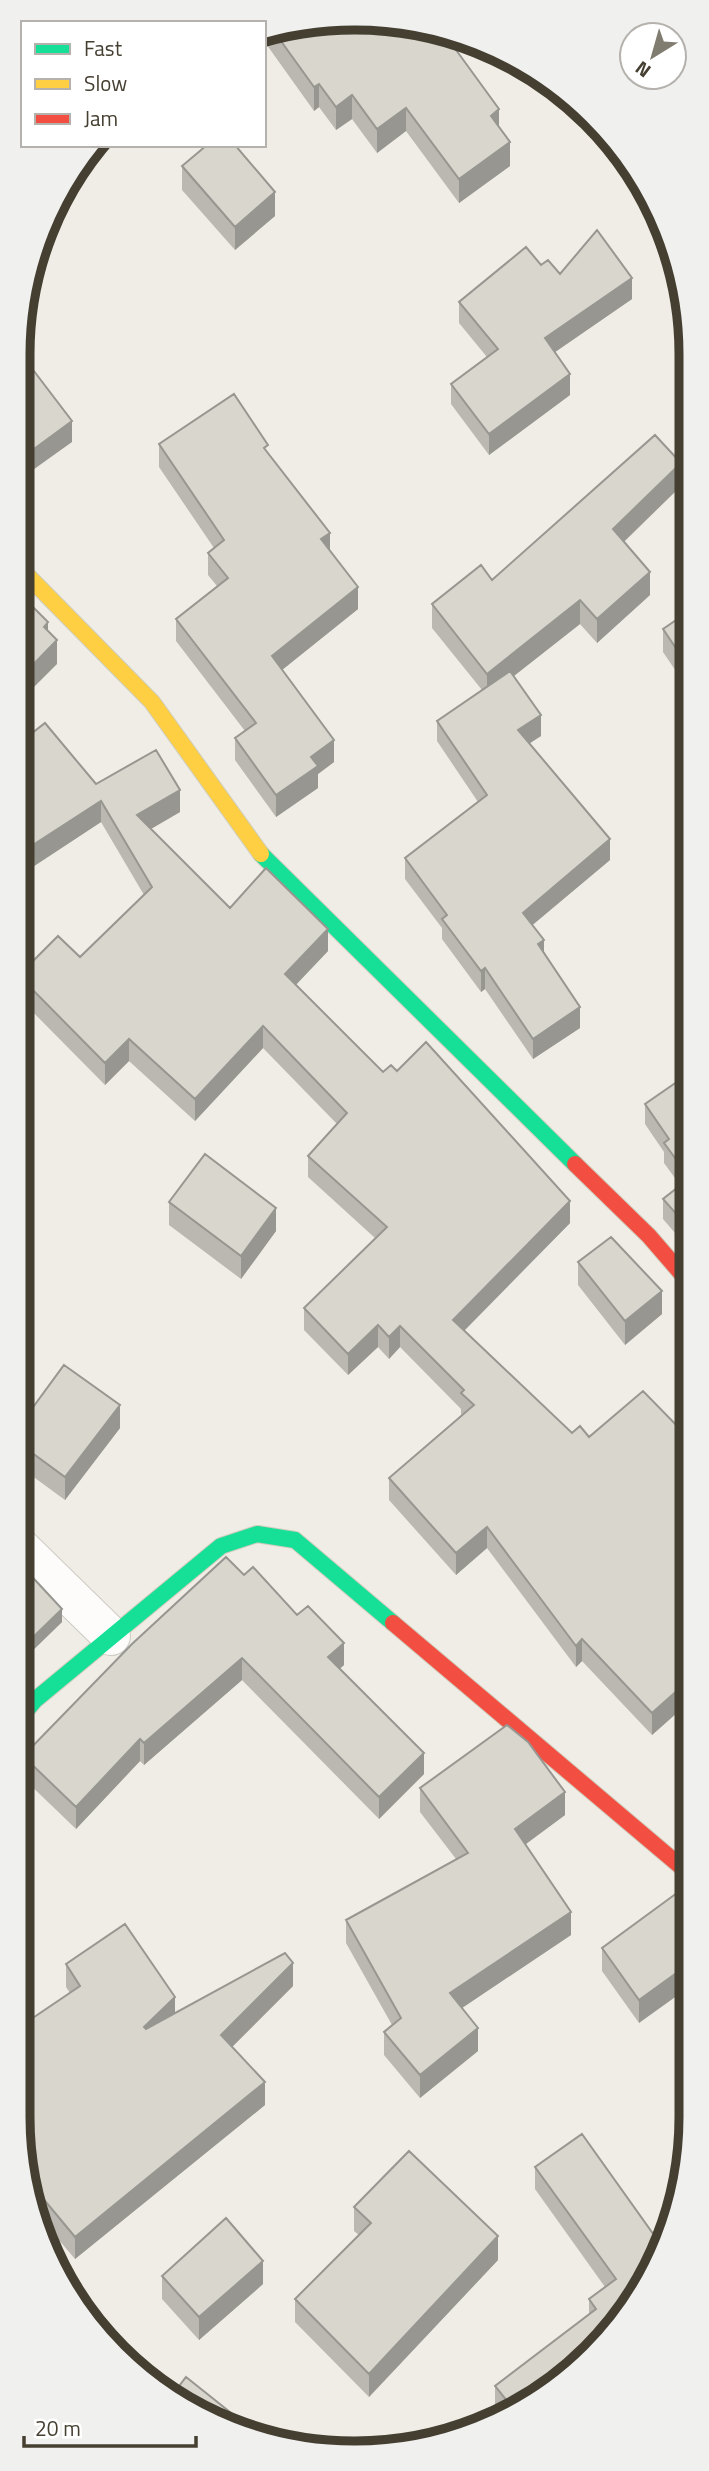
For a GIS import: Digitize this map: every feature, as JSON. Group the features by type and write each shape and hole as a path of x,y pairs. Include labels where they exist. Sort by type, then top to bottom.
{"street":[{"path":"30,578 152,702 258,851 649,1236 679,1271"},
{"path":"30,1706 111,1636 231,1541 242,1535 268,1533 295,1539 679,1865"},
{"path":"30,1557 111,1636"}],"building":[{"path":"333,30 376,30 439,41 452,45 499,109 491,116 510,142 459,179 406,108 377,129 352,95 336,107 319,84 314,87 279,39"},
{"path":"205,147 237,147 275,192 235,227 182,166"},
{"path":"597,230 632,278 545,338 570,374 489,434 451,384 498,349 459,302 526,247 541,265 548,260 560,274"},
{"path":"30,366 72,421 30,452"},
{"path":"234,394 268,445 264,448 330,533 321,539 358,587 272,656 334,740 311,757 318,766 276,795 235,738 256,723 176,619 228,578 208,553 224,540 159,444"},
{"path":"655,435 679,461 679,465 613,529 650,572 597,619 580,600 487,674 432,604 481,565 492,580"},
{"path":"30,604 48,622 44,627 57,640 30,668"},
{"path":"679,618 679,653 663,629"},
{"path":"510,671 541,715 518,730 610,839 523,913 544,940 538,944 580,1007 533,1039 485,968 481,971 442,919 447,915 405,858 487,795 437,721"},
{"path":"45,723 96,784 156,750 180,790 137,815 230,908 266,868 328,929 285,974 383,1072 391,1065 397,1071 426,1042 570,1201 453,1320 572,1433 580,1426 589,1437 643,1391 679,1428 679,1689 652,1713 582,1639 576,1646 487,1527 456,1553 389,1478 474,1405 461,1393 464,1390 400,1326 389,1337 378,1325 348,1354 304,1308 387,1227 308,1156 347,1113 263,1026 195,1099 129,1039 105,1063 30,987 30,964 58,936 80,957 152,887 101,801 30,847 30,735"},
{"path":"679,1081 679,1163 664,1143 669,1139 645,1104"},
{"path":"205,1154 276,1208 241,1256 169,1202"},
{"path":"679,1186 679,1217 663,1199"},
{"path":"611,1237 662,1291 625,1321 578,1262"},
{"path":"64,1365 120,1405 65,1477 30,1451 30,1411"},
{"path":"226,1557 244,1575 253,1567 297,1615 308,1606 344,1643 328,1657 424,1753 379,1797 242,1658 144,1743 140,1739 76,1807 30,1763 30,1749 132,1644"},
{"path":"30,1575 62,1609 30,1640"},
{"path":"507,1725 528,1742 565,1792 515,1829 571,1912 450,1993 478,2028 420,2075 384,2032 401,2018 346,1920 468,1853 420,1788"},
{"path":"679,1891 679,1971 639,2000 602,1948"},
{"path":"125,1924 175,1997 144,2027 146,2029 285,1953 293,1963 221,2035 265,2082 75,2237 39,2194 30,2138 30,2020 80,1986 66,1964"},
{"path":"582,2134 656,2238 625,2297 599,2331 569,2361 535,2387 508,2403 495,2386 596,2309 589,2299 616,2279 535,2167"},
{"path":"409,2151 498,2236 369,2374 295,2299 371,2223 354,2207"},
{"path":"226,2218 263,2261 199,2317 162,2276"},
{"path":"186,2377 241,2421 211,2408 177,2389"}],"traffic: fast":[{"path":"261,854 575,1164"},
{"path":"30,1706 221,1546 257,1534 295,1540 393,1623"}],"traffic: slow":[{"path":"30,578 152,702 261,854"}],"traffic: jam":[{"path":"575,1164 649,1236 679,1271"},
{"path":"393,1623 679,1865"}]}
